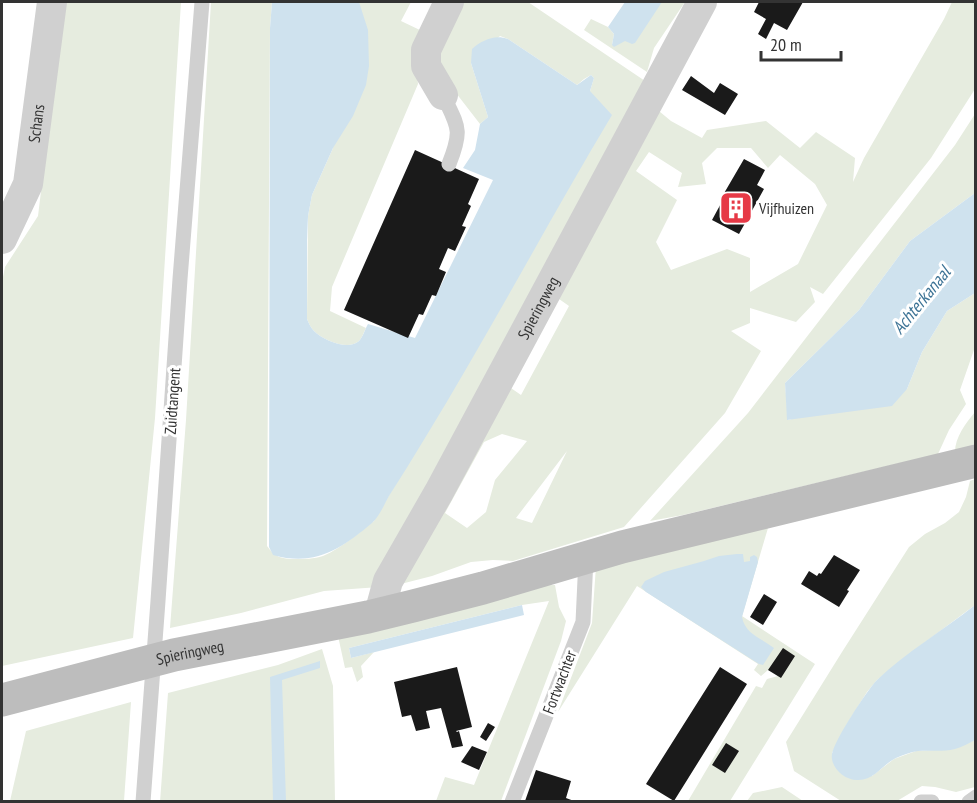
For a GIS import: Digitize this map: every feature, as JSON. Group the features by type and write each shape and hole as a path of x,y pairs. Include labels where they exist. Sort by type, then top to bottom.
{"street":[{"name":"Schans","path":"5,225 28,184 52,2"},
{"path":"443,95 426,66 426,50 449,2"},
{"name":"Spieringweg","path":"379,614 388,581 445,482 702,2"},
{"name":"Spieringweg","path":"2,700 174,655 379,614 483,588 622,547 975,461"}],"lane":[{"name":"Zuidtangent","path":"143,801 202,2"},
{"path":"443,95 459,134 448,164"},
{"name":"Fortwachter","path":"512,801 583,622 586,558"},
{"path":"969,801 975,797"},
{"path":"921,801 932,801"}],"shaded area":[{"path":"64,2 181,2 155,418 133,638 2,666 2,282 5,267 38,216"},
{"path":"211,2 272,2 267,546 279,557 305,559 330,553 374,521 576,175 594,78 591,75 577,85 500,36 471,63 488,117 480,124 456,93 438,57 461,2 528,2 651,85 642,97 671,121 702,138 707,130 766,121 800,148 816,132 855,158 853,182 864,158 952,2 975,2 975,89 931,158 823,294 810,287 815,302 796,322 750,308 750,323 731,331 761,351 725,413 624,527 513,561 471,562 432,576 393,586 324,591 241,613 170,628 186,420","holes":["717,148 751,148 768,168 780,155 815,184 827,205 798,264 750,292 750,258 727,249 671,270 656,242 677,200 636,171 649,152 682,173 678,187 706,184 702,163","542,287 569,306 521,395 495,377","502,434 527,441 495,480 486,512 467,528 445,513 484,442","567,451 532,523 516,518"]},
{"path":"353,2 411,2 401,21 422,31 415,50 418,84 332,287 330,311 366,328 359,341 342,345 323,338 313,330 307,319 308,216 312,195 333,148"},
{"path":"662,2 685,2 654,48 647,72 584,30 591,19 608,27 614,34 612,45"},
{"path":"975,114 975,193 910,241 859,310 785,383 788,420 907,389 922,352 947,311 975,293 975,347 960,390 966,404 949,430 938,454 650,521 748,413 955,145"},
{"path":"975,412 975,446 955,452 959,436"},
{"path":"975,479 975,605 877,680 847,724 832,753 872,776 894,759 916,751 953,749 975,740 975,787 956,792 922,786 897,801 841,801 794,771 786,742 909,547 959,512 970,481"},
{"path":"768,528 742,616 815,664 730,801 688,801 756,686 762,688 767,679 778,676 768,670 761,676 754,670 758,664 637,586 558,712 592,623 596,566"},
{"path":"555,585 559,607 566,621 561,641 501,801 436,801 445,777 474,785 549,601 522,605 349,648 351,658 374,652 361,666 363,677 357,682 352,667 345,668 338,636 510,586"},
{"path":"322,649 333,686 335,801 160,802 168,693 278,665"},
{"path":"131,702 124,801 10,801 26,731"},
{"path":"782,787 803,801 747,801 753,793"}],"water":[{"path":"272,2 359,2 368,30 369,66 366,85 353,116 333,148 312,195 308,216 307,319 312,329 329,341 342,345 354,344 359,341 368,324 415,338 493,180 463,168 475,150 480,124 488,117 471,63 472,49 489,39 498,37 508,39 577,85 591,75 594,78 590,91 612,115 473,358 377,518 338,548 315,557 302,559 273,555 269,547 270,28"},
{"path":"625,2 662,2 635,43 625,41 614,47 612,45 614,34 608,27"},
{"name":"Achterkanaal","path":"975,193 975,293 947,311 922,352 907,389 892,406 787,420 785,383 859,310 910,241"},
{"path":"743,554 744,562 750,561 750,557 754,555 757,557 758,562 742,617 750,632 774,648 763,665 641,587 645,581 664,572 719,556"},
{"path":"522,605 524,615 351,658 349,648"},
{"path":"975,605 975,740 955,749 918,751 904,755 863,780 847,778 839,772 832,759 834,747 872,686 900,660"},
{"path":"320,661 320,668 282,680 286,801 273,801 270,677"}],"building":[{"path":"759,2 803,2 787,30 774,23 766,39 758,34 766,19 754,12"},
{"path":"691,76 714,93 720,83 738,94 725,115 682,90"},
{"path":"415,150 479,179 468,204 471,206 462,226 466,227 455,251 448,248 439,269 446,272 436,296 432,295 423,315 419,314 408,338 344,310"},
{"name":"Vijfhuizen","path":"744,159 765,170 757,185 764,189 739,234 712,220 725,196 723,195"},
{"path":"834,555 860,570 839,607 801,584 809,571 817,576 821,574"},
{"path":"764,594 777,602 763,625 750,617"},
{"path":"783,648 795,656 781,678 768,670"},
{"path":"457,667 472,727 456,731 459,731 463,746 452,748 441,708 426,711 430,728 416,731 411,715 402,717 394,682"},
{"path":"720,667 747,684 674,801 646,784"},
{"path":"488,723 495,727 486,741 480,737"},
{"path":"726,743 739,751 725,773 712,765"},
{"path":"472,746 487,752 479,770 461,762"},
{"path":"536,770 571,781 566,798 574,801 525,801"}],"place":[{"name":"Vijfhuizen","path":"736,208"}]}
